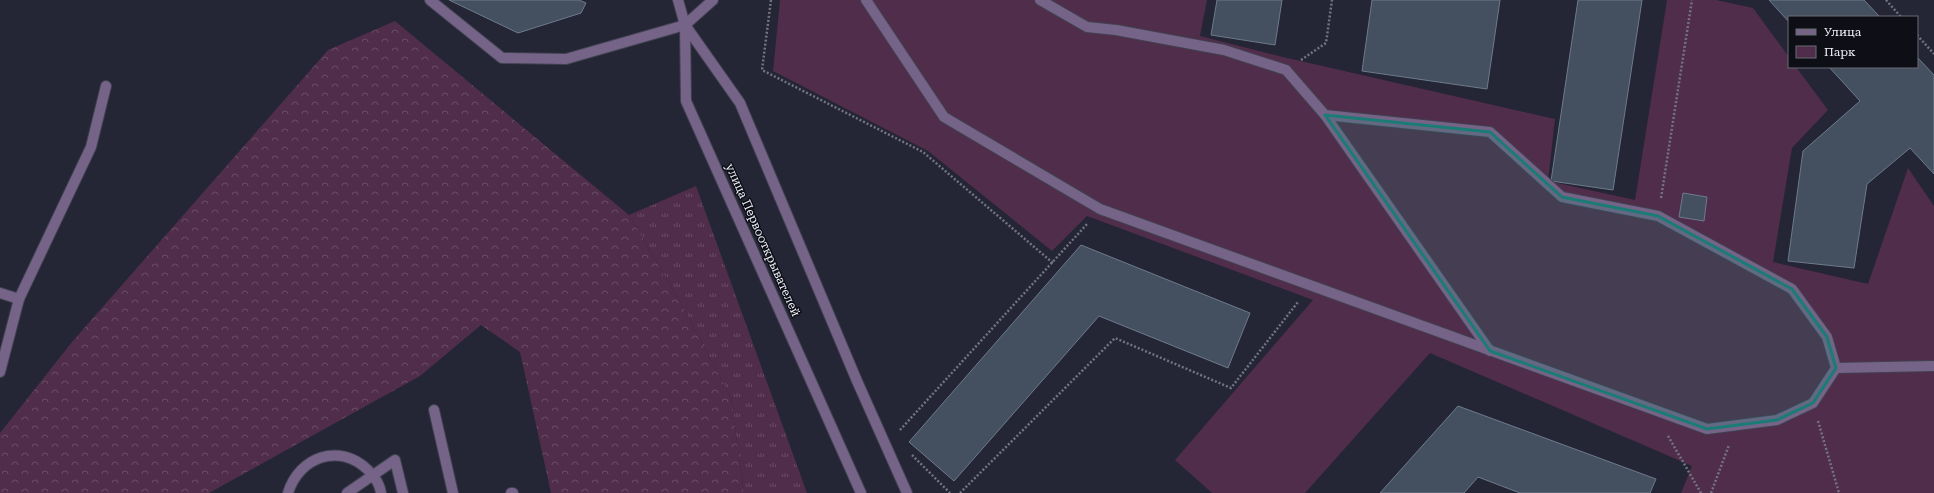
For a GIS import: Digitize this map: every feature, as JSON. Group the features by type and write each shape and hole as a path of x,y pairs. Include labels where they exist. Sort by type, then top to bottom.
{"street":[{"path":"430,0 502,58 566,59 685,25 713,0"},
{"path":"678,0 685,25 740,103 857,381 907,493"},
{"path":"866,0 944,118 1100,209 1707,429 1777,420 1813,403 1836,368 1827,337 1792,289 1658,216 1562,198 1490,132 1325,115"},
{"path":"1040,0 1087,27 1116,30 1224,50 1286,70 1325,115 1490,351"},
{"name":"улица Первооткрывателей","path":"685,25 686,101 861,493"},
{"path":"0,372 19,299 91,147 106,86"},
{"path":"0,293 19,299"},
{"path":"1836,368 1934,366"},
{"path":"434,410 453,493"},
{"path":"288,493 291,482 301,469 314,460 330,456 346,457 361,463 373,475 382,493"},
{"path":"347,493 396,460 403,493"}],"path":[{"path":"771,0 762,70 923,152 1053,263"},
{"path":"1286,70 1326,44 1332,0"},
{"path":"1658,216 1692,0"},
{"path":"1886,0 1900,16"},
{"path":"1918,36 1934,54"},
{"path":"899,431 1053,263 1100,209"},
{"path":"960,493 1115,338 1231,388 1311,286"},
{"path":"1813,403 1839,493"},
{"path":"1653,410 1701,493"},
{"path":"1711,493 1737,426"},
{"path":"911,453 950,493"}],"highlighted area":[{"path":"1325,115 1490,132 1562,197 1658,216 1792,289 1827,337 1836,368 1813,403 1777,420 1707,429 1490,351"}],"green space":[{"path":"780,0 1207,0 1200,36 1283,57 1555,119 1548,181 1635,200 1667,0 1716,0 1753,8 1788,56 1788,68 1797,68 1828,110 1792,148 1773,262 1868,284 1908,168 1934,206 1934,493 1681,493 1692,466 1430,353 1305,493 1212,493 1175,460 1313,300 1087,216 1052,251 928,151 773,71"},
{"path":"395,21 629,215 683,307 731,398 744,493 551,493 520,352 481,325 420,376 209,493 0,493 0,433 72,342 328,50"},
{"path":"696,186 807,493 744,493 731,398 683,307 629,215"}],"building":[{"path":"449,0 579,0 586,3 581,13 518,33"},
{"path":"1217,0 1282,0 1275,45 1211,35"},
{"path":"1372,0 1500,0 1487,89 1362,71"},
{"path":"1578,0 1642,0 1613,190 1551,181"},
{"path":"1769,0 1864,0 1879,16 1788,16 1788,21"},
{"path":"1918,58 1934,75 1934,174 1910,148 1867,184 1854,268 1788,261 1803,151 1860,101 1830,68 1918,68"},
{"path":"1683,193 1707,197 1704,221 1679,217"},
{"path":"1081,245 1250,313 1228,368 1099,316 954,481 909,442"},
{"path":"1458,406 1656,479 1650,493 1520,493 1478,477 1464,493 1380,493"}]}
